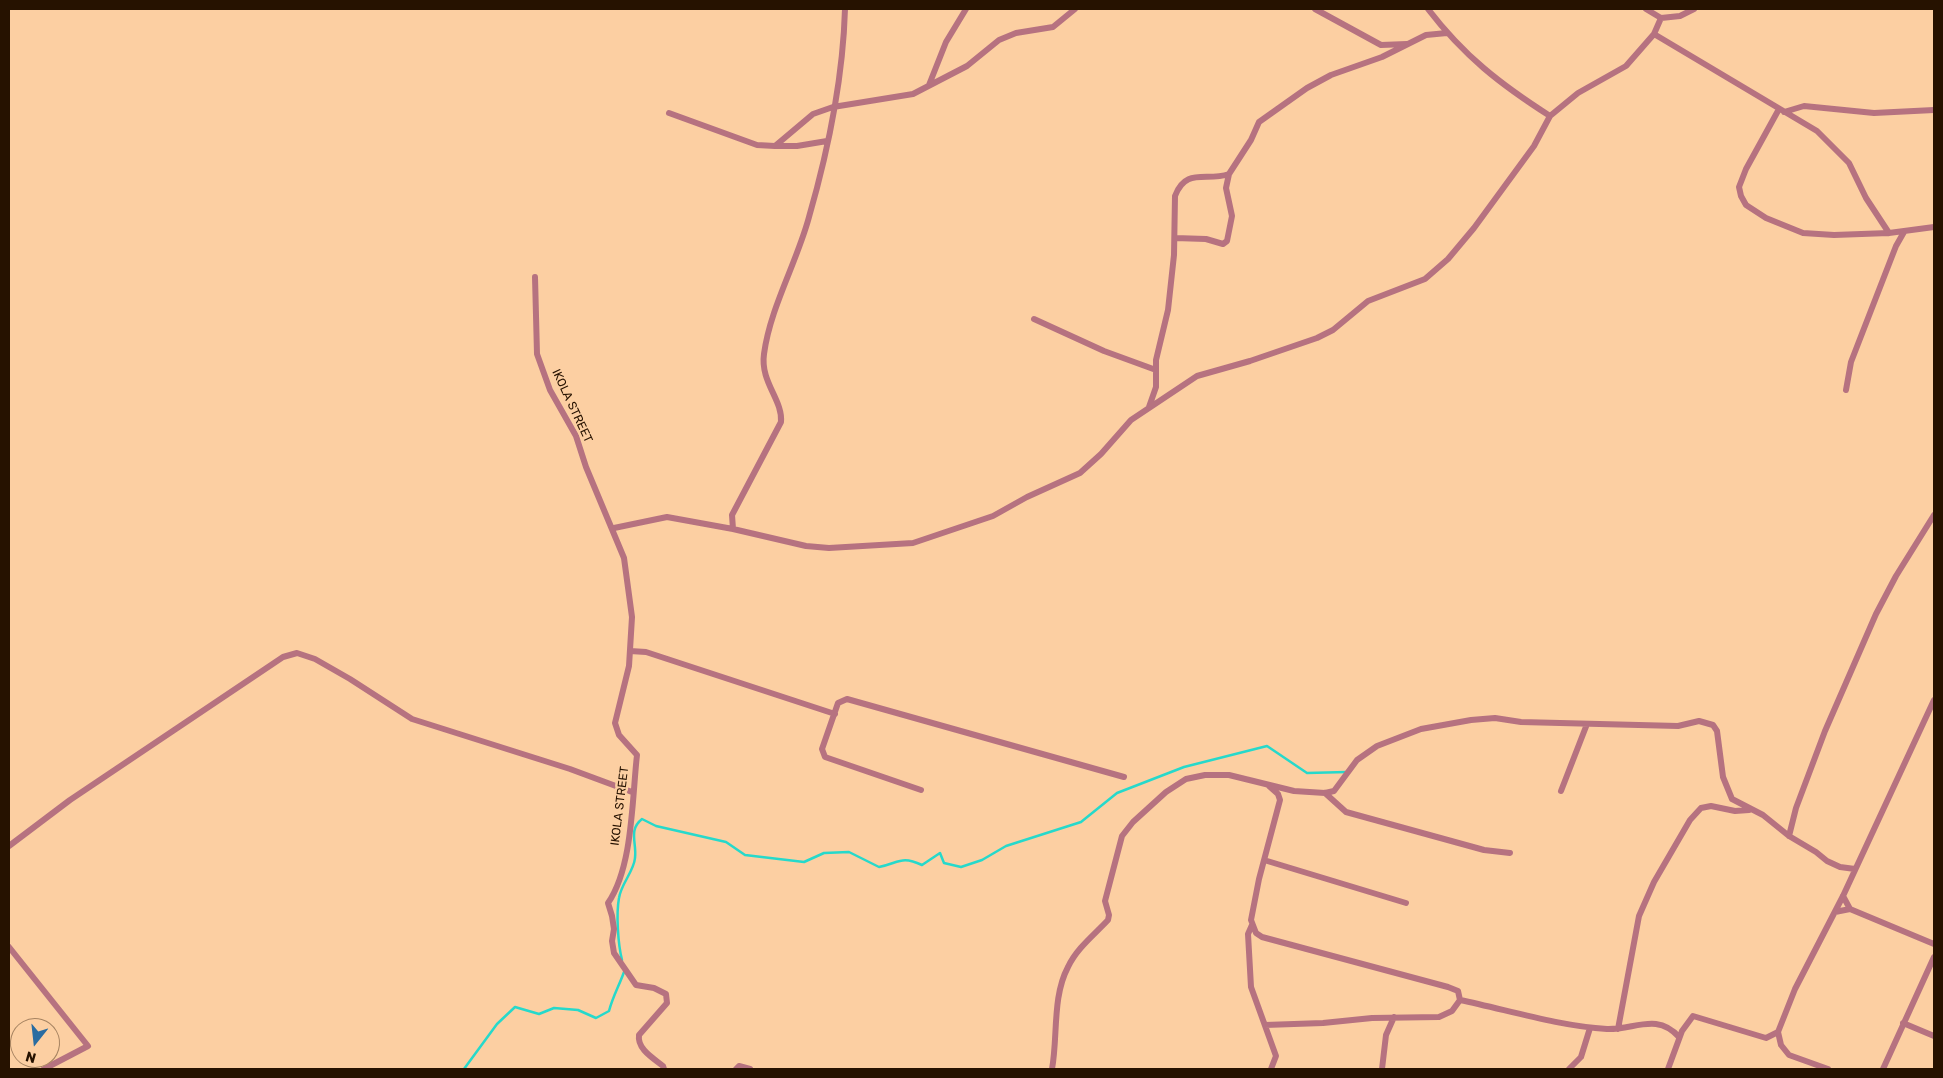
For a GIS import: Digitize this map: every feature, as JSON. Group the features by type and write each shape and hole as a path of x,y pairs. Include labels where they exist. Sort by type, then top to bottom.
{"street":[{"path":"734,529 732,514 781,422 781,412 764,370 764,354 773,315 788,281 809,218 827,141 841,64 845,9"},
{"path":"929,85 946,42 966,9"},
{"path":"775,146 813,114 833,107 913,94 967,66 999,40 1016,33 1053,27 1075,9"},
{"path":"1315,9 1381,45 1409,44"},
{"path":"1428,9 1447,33 1498,82 1550,116"},
{"path":"1646,9 1661,18 1680,16 1694,9"},
{"path":"614,528 667,517 734,529 806,546 829,548 913,543 930,539 966,524 993,516 1027,496 1080,474 1101,454 1130,420 1197,376 1250,361 1316,338 1333,330 1368,301 1425,279 1448,259 1474,228 1534,146 1550,116 1578,93 1626,66 1654,34 1661,18"},
{"path":"1175,238 1206,239 1224,244 1227,241 1232,216 1226,188 1229,174 1251,140 1259,122 1265,116 1331,75 1382,57 1426,35 1447,33"},
{"path":"1654,34 1817,131 1849,163 1866,198 1889,233"},
{"path":"1934,110 1874,113 1804,106 1782,110 1746,169 1739,187 1746,205 1766,218 1803,232 1834,235 1889,233 1934,227"},
{"path":"669,113 758,145 807,145 827,141"},
{"path":"1149,407 1156,387 1156,370 1168,310 1175,238 1175,196 1178,188 1187,179 1196,176 1213,177 1229,174"},
{"path":"1846,390 1851,362 1904,232"},
{"name":"IKOLA STREET","path":"535,277 537,354 550,390 576,436 586,467 614,528 624,558 632,603 629,666 615,723 619,735 637,755 625,856 615,893 608,903 614,929 612,941 614,953 636,985 654,988 666,994 667,1002 639,1035 638,1040 644,1051 663,1066 664,1069"},
{"path":"1034,319 1104,351 1156,370"},
{"path":"1789,836 1796,808 1825,731 1876,614 1896,576 1934,515"},
{"path":"630,651 646,652 835,714"},
{"path":"9,846 70,800 283,657 297,653 315,659 350,679 412,719 570,769 632,792"},
{"path":"921,790 825,757 822,749 838,703 847,699 1124,777"},
{"path":"1828,1069 1789,1055 1781,1045 1778,1032 1795,990 1843,896 1934,700"},
{"path":"1052,1069 1063,982 1067,968 1082,947 1108,920 1109,915 1104,901 1122,836 1133,822 1166,792 1186,779 1205,775 1229,775 1294,791 1325,793 1334,791 1357,760 1369,750 1421,729 1495,718 1521,722 1678,726 1699,722 1713,725 1718,736 1719,758 1726,789 1732,799 1741,806 1753,809 1827,861 1840,867 1855,869"},
{"path":"1560,791 1586,724"},
{"path":"1267,784 1278,794 1280,800 1257,887 1252,925 1248,934 1250,987 1276,1056 1271,1069"},
{"path":"1325,793 1346,812 1484,850 1510,853"},
{"path":"1618,1029 1639,916 1654,882 1690,820 1701,808 1711,806 1735,811 1753,809"},
{"path":"1264,860 1406,903"},
{"path":"1843,896 1850,909"},
{"path":"1834,912 1850,909 1934,944"},
{"path":"1252,925 1256,934 1268,940 1405,974 1448,987 1458,991 1460,1000"},
{"path":"9,947 88,1046 44,1069"},
{"path":"1884,1069 1934,957"},
{"path":"1460,1000 1590,1028 1618,1029 1636,1024 1658,1024 1671,1028 1679,1037"},
{"path":"1265,1025 1394,1017 1439,1017 1452,1010 1460,1000"},
{"path":"1668,1069 1684,1024 1693,1016 1766,1038 1778,1032"},
{"path":"1382,1069 1386,1035 1394,1017"},
{"path":"1903,1023 1934,1036"},
{"path":"1570,1069 1581,1057 1590,1028"},
{"path":"736,1069 739,1066 750,1069"}],"waterway":[{"path":"622,960 618,929 619,898 634,863 634,832 642,819 656,826 726,842 745,855 804,862 824,853 849,852 879,867 904,860 922,865 940,853 944,863 961,867 982,860 1006,846 1081,822 1117,793 1184,767 1267,746 1307,773 1347,772"},
{"path":"464,1069 497,1024 515,1007 539,1014 554,1008 578,1010 596,1018 609,1011 624,972"}]}
